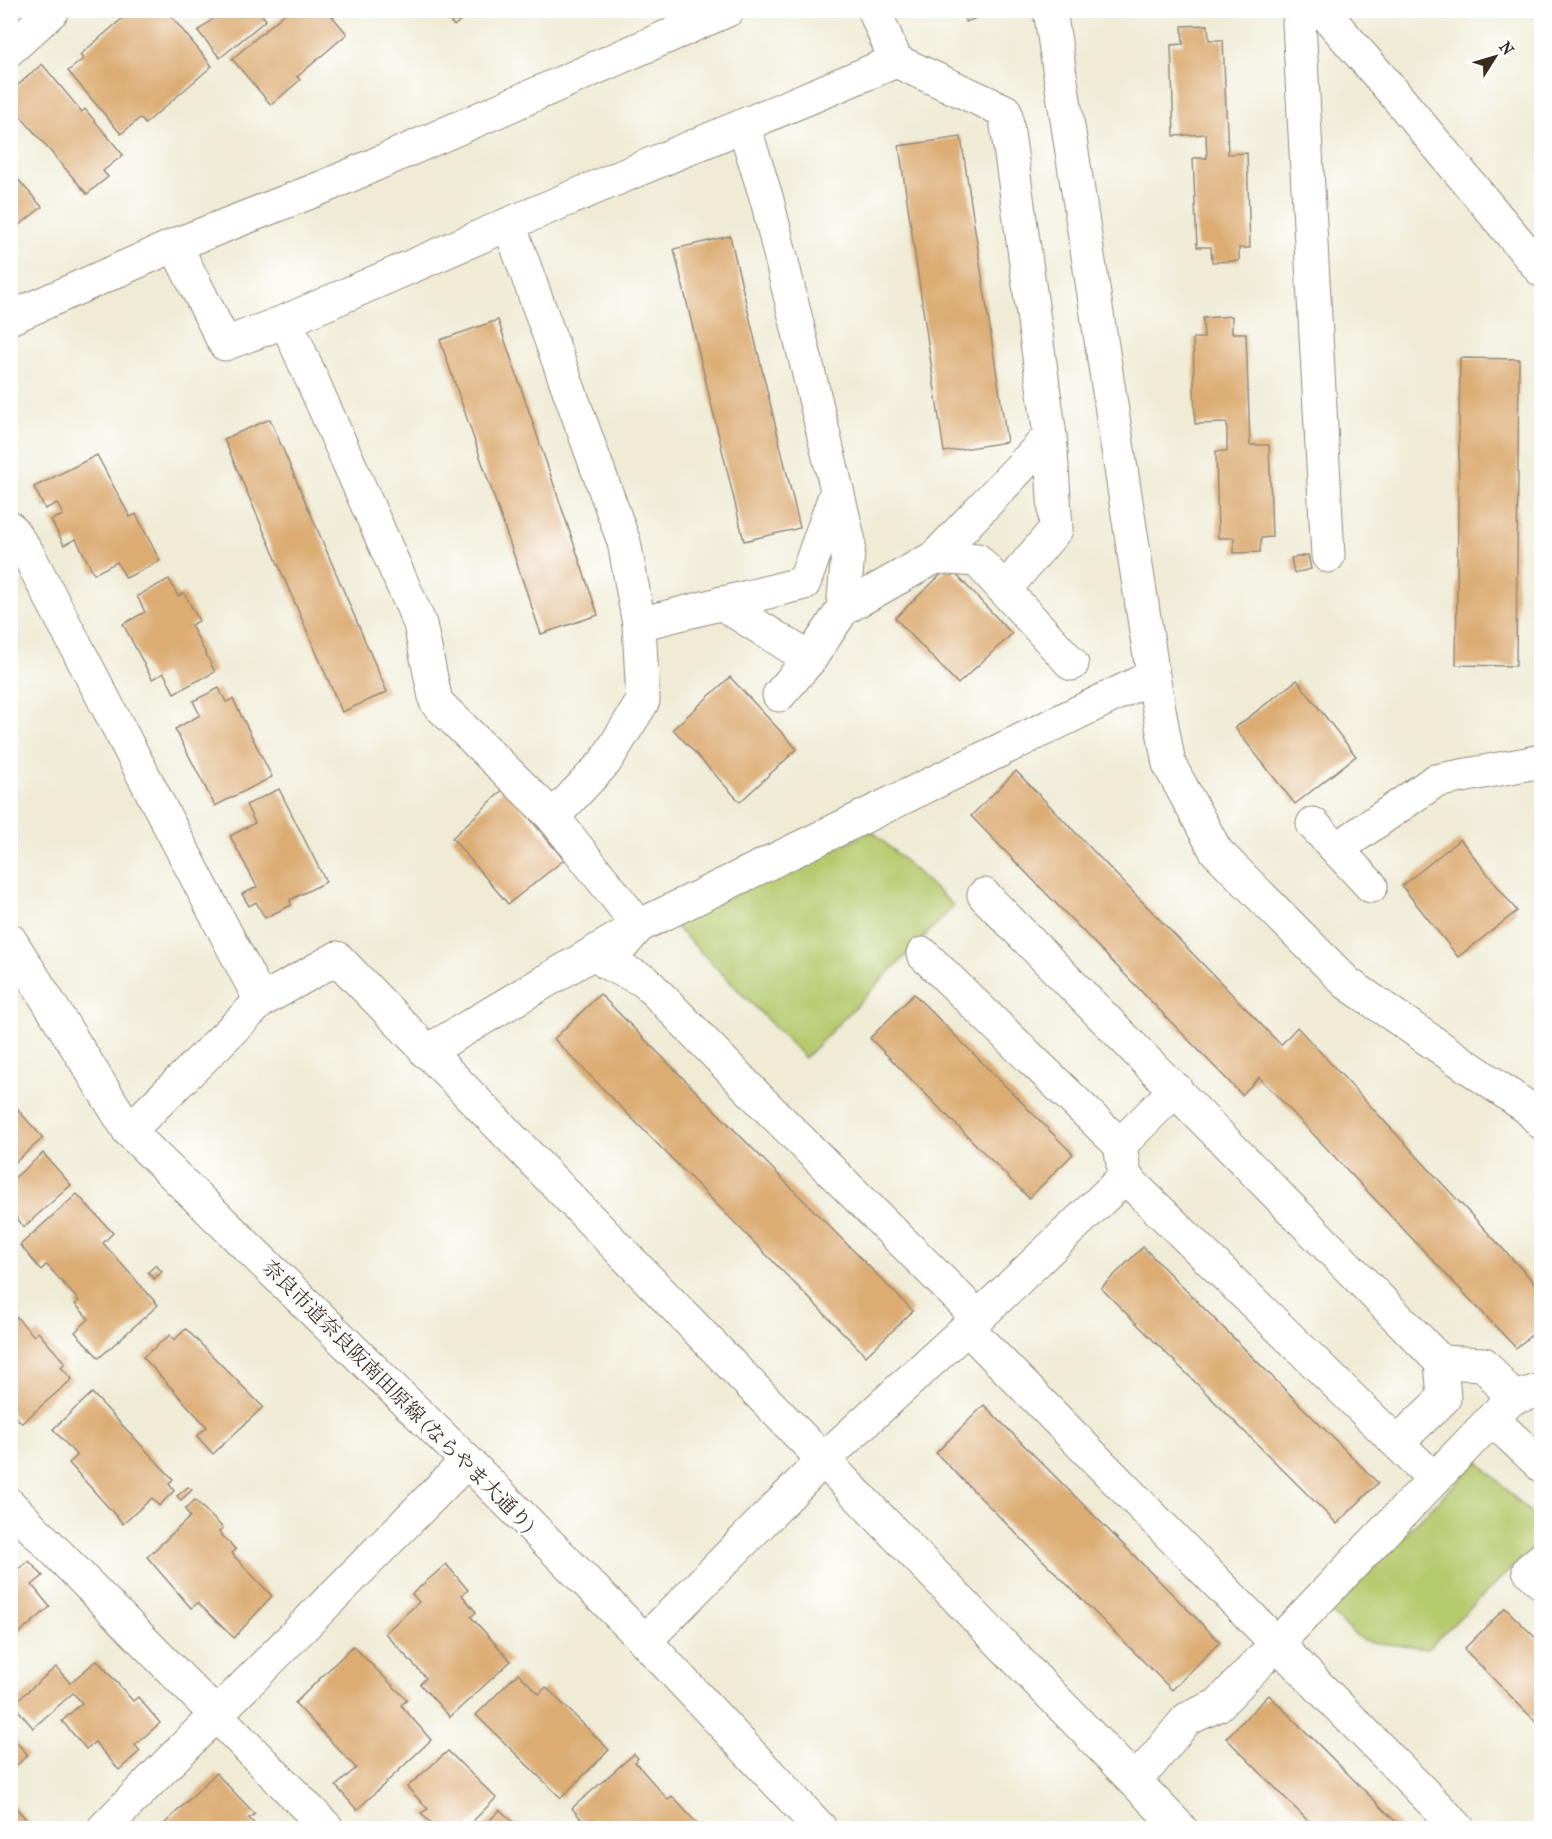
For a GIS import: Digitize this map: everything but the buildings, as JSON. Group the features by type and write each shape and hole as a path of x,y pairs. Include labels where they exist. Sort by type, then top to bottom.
{"street":[{"path":"10,49 52,10"},
{"path":"10,318 175,245 326,186 728,10"},
{"path":"874,10 896,62 1005,111 1050,436 1056,529 1005,589"},
{"path":"1050,10 1153,676 1169,764 1216,851 1347,983 1528,1108 1542,1124"},
{"path":"1310,10 1299,23 1328,556"},
{"path":"1322,10 1542,271"},
{"path":"175,245 225,344 286,321 509,224 896,62"},
{"path":"744,126 766,200 849,542 843,609"},
{"path":"509,224 624,542 639,624 643,701 605,762 553,817"},
{"path":"286,321 420,624 436,702 553,817 639,926"},
{"path":"779,695 810,660 843,609 935,557 1050,436"},
{"path":"639,624 804,583 837,490"},
{"path":"16,548 261,1002"},
{"path":"935,557 977,560 1072,664"},
{"path":"722,603 810,660"},
{"path":"426,1052 639,926 1153,676"},
{"path":"1338,849 1435,781 1542,761"},
{"path":"1313,824 1371,886"},
{"path":"984,896 1176,1089 1441,1362 1444,1398 1398,1442"},
{"path":"639,926 608,963 645,981 972,1323 1248,1617 1278,1642 1458,1828"},
{"name":"奈良市道奈良阪南田原線 (ならやま大通り)","path":"10,940 129,1131 467,1461 645,1641 820,1828"},
{"path":"923,954 1120,1145 1125,1177 1434,1479"},
{"path":"129,1131 261,1002 337,958 1180,1828"},
{"path":"1120,1145 1176,1089"},
{"path":"645,1641 824,1459 972,1323 1125,1177"},
{"path":"1441,1362 1484,1364 1515,1402 1542,1466"},
{"path":"1133,1780 1150,1764 1187,1719 1218,1705 1434,1479 1515,1402"},
{"path":"104,1828 467,1461"},
{"path":"10,1504 327,1828"},
{"path":"1542,1558 1529,1570 1542,1583"}],"green space":[{"path":"872,831 954,906 805,1058 673,924"},
{"path":"1478,1461 1541,1524 1541,1540 1427,1649 1363,1641 1328,1611"}]}
